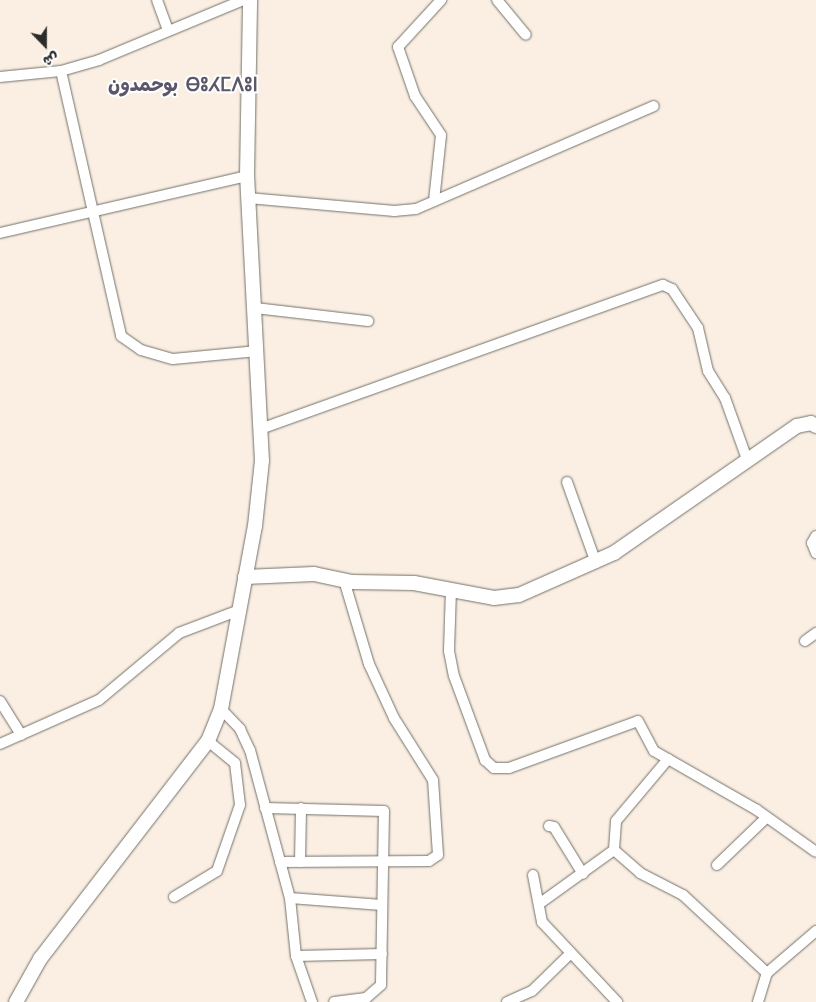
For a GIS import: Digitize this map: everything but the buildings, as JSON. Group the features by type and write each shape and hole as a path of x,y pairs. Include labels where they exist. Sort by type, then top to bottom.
{"main road":[{"path":"16,1002 40,959 208,741 221,709 236,611 255,526 263,428 247,176 250,0"},
{"path":"245,577 298,573 506,598 596,564 797,426 814,423"}],"street":[{"path":"158,0 168,30"},
{"path":"0,76 61,71 243,0"},
{"path":"434,201 441,135 416,96 398,47 441,0"},
{"path":"497,0 526,35"},
{"path":"61,71 95,211 119,332 130,344 173,359 258,352"},
{"path":"248,198 394,211 434,201 654,106"},
{"path":"0,233 247,176"},
{"path":"263,428 663,285 672,289 698,328 708,371 725,398 747,459"},
{"path":"255,308 368,321"},
{"path":"567,482 596,564"},
{"path":"816,536 812,543 816,553"},
{"path":"280,862 436,858 434,787 369,664 344,580"},
{"path":"451,590 449,651 454,676 484,760 494,768 509,768 632,720 638,721 654,750 766,818 816,852"},
{"path":"0,744 99,700 179,633 236,611"},
{"path":"805,641 816,633"},
{"path":"0,701 21,735"},
{"path":"221,709 240,729 250,750 290,898 296,956 312,1002"},
{"path":"174,897 217,871 240,805 234,763 208,741"},
{"path":"539,904 614,850 616,821 668,759"},
{"path":"265,808 382,809 384,860 381,985 366,998 334,1002"},
{"path":"300,862 301,808"},
{"path":"717,865 766,818"},
{"path":"549,826 554,826 583,874"},
{"path":"614,850 640,873 683,894 766,973"},
{"path":"533,876 542,922 617,1002"},
{"path":"290,898 382,905"},
{"path":"758,1002 766,973 815,933"},
{"path":"506,1002 532,991 571,953"},
{"path":"296,956 382,954"}],"district":[{"name":"بوحمدون ⴱⵓⵃⵎⴷⵓⵏ","path":"183,87"}]}
